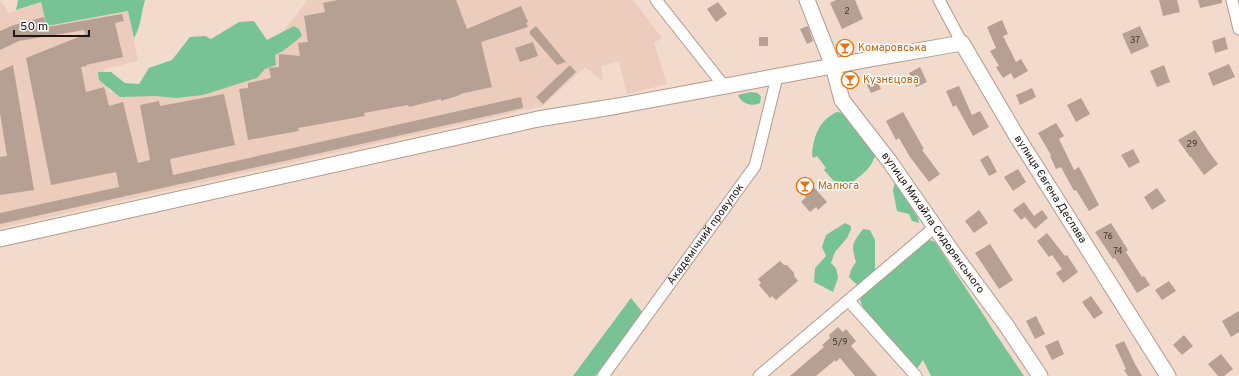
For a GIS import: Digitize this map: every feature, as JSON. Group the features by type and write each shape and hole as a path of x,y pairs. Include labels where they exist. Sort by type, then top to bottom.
{"street":[{"path":"656,0 724,86"},
{"name":"вулиця Михайла Сидорянського","path":"807,0 833,66 842,100 890,162 1006,325 1040,376"},
{"name":"вулиця Євгена Деслава","path":"939,0 962,43 1016,135 1168,376"},
{"path":"1232,0 1239,29"},
{"path":"0,239 538,119 618,106 962,43"},
{"name":"Академічний провулок","path":"603,376 755,166 777,77"},
{"path":"759,376 935,227"},
{"path":"849,301 916,376"}],"shaded area":[{"path":"0,0 9,13 41,2 48,26 129,11 138,61 104,69 109,93 252,70 308,0 633,0 662,38 654,43 667,84 627,94 619,61 601,66 603,81 585,67 543,106 0,228"}],"green space":[{"path":"18,0 145,0 140,25 134,38 128,11 47,26 41,2 16,10"},
{"path":"254,21 267,40 294,26 299,29 302,36 283,51 275,55 276,65 265,69 257,78 203,95 176,98 156,96 120,97 99,80 98,72 111,72 125,83 139,84 149,68 172,60 190,37 205,36 211,39 239,22"},
{"path":"750,92 758,93 761,97 760,103 750,105 744,103 738,95"},
{"path":"837,112 843,113 875,155 867,170 844,188 840,188 824,170 826,168 817,156 814,158 812,156 814,142 821,124"},
{"path":"895,183 918,218 919,223 912,221 909,214 897,211 893,190"},
{"path":"845,223 851,226 851,229 847,238 835,252 831,263 836,268 838,278 833,292 814,282 815,268 826,256 822,247 826,235"},
{"path":"863,229 870,230 875,240 875,270 857,285 849,277 856,262 853,251 854,244"},
{"path":"930,240 935,242 1024,376 931,376 923,360 916,370 886,334 865,313 860,300 862,294 924,243"},
{"path":"631,298 643,313 595,376 573,376"}],"building":[{"path":"338,0 456,0 467,29 521,6 528,22 526,23 528,27 481,42 492,87 460,94 441,101 441,99 409,107 408,105 364,113 365,116 298,128 299,131 248,140 239,89 248,88 248,83 271,78 269,68 279,67 279,54 300,56 298,43 308,42 304,16 325,12 323,3"},
{"path":"836,0 855,0 863,19 842,29 830,3"},
{"path":"1159,0 1177,0 1180,12 1163,16"},
{"path":"1198,0 1222,0 1222,3 1200,8"},
{"path":"718,2 727,14 716,22 707,9"},
{"path":"122,14 124,21 115,23 123,57 81,67 86,92 104,87 109,106 123,102 138,163 150,160 140,105 159,101 160,106 224,94 235,145 170,159 173,175 521,97 523,108 0,224 0,213 119,187 116,172 51,185 26,58 86,34 84,30 19,41 0,50 0,31 14,25 44,17 47,27"},
{"path":"1002,20 1008,34 1003,36 1016,62 1021,59 1028,71 1014,79 1011,73 1003,78 996,67 999,66 990,51 996,48 987,27"},
{"path":"536,26 566,62 557,65 530,34 530,31"},
{"path":"808,26 813,41 807,44 800,29"},
{"path":"1140,26 1149,46 1131,54 1122,34"},
{"path":"759,37 768,37 768,46 759,46"},
{"path":"1225,37 1228,49 1215,53 1212,41"},
{"path":"533,42 538,56 520,62 515,48"},
{"path":"1229,64 1235,77 1213,86 1208,73"},
{"path":"13,65 34,190 0,195 0,157 7,156 0,113 0,71"},
{"path":"570,65 576,72 543,104 536,97"},
{"path":"1164,65 1170,82 1157,87 1150,71"},
{"path":"920,67 927,82 916,87 909,73"},
{"path":"876,78 881,89 871,93 866,83"},
{"path":"959,86 972,115 980,111 989,127 973,136 956,105 953,107 946,91"},
{"path":"1032,88 1036,97 1020,105 1016,95"},
{"path":"1081,98 1090,114 1076,122 1067,105"},
{"path":"903,112 924,149 922,150 940,174 929,182 910,157 899,138 896,140 886,121"},
{"path":"1056,123 1064,136 1059,139 1074,170 1079,167 1099,205 1089,211 1076,190 1074,191 1061,167 1056,169 1050,156 1051,155 1038,133"},
{"path":"1195,130 1218,164 1204,175 1178,140"},
{"path":"1133,149 1140,162 1129,168 1121,155"},
{"path":"988,155 997,172 989,176 980,160"},
{"path":"1018,169 1026,182 1013,191 1004,177"},
{"path":"811,184 827,202 818,210 816,207 810,212 801,202 806,197 803,191"},
{"path":"1157,188 1166,201 1152,210 1144,197"},
{"path":"1024,202 1034,216 1042,210 1048,218 1035,229 1025,217 1021,220 1013,210"},
{"path":"979,210 988,223 974,233 965,221"},
{"path":"1111,223 1128,250 1126,252 1142,277 1144,276 1150,285 1137,293 1115,258 1113,259 1095,232"},
{"path":"1047,233 1065,256 1067,255 1078,272 1063,283 1056,273 1062,269 1052,255 1049,257 1037,241"},
{"path":"990,244 1013,280 999,289 975,253"},
{"path":"780,261 784,265 787,265 794,273 794,276 798,281 776,300 772,296 770,298 759,285 761,283 758,279"},
{"path":"1169,281 1176,291 1162,300 1155,290"},
{"path":"1091,296 1103,313 1094,319 1082,302"},
{"path":"1239,311 1239,332 1231,337 1222,321"},
{"path":"1036,316 1045,334 1035,339 1026,321"},
{"path":"838,327 843,332 846,329 856,341 851,346 877,376 855,376 840,358 836,362 835,360 816,376 790,376 824,347 822,345 830,338 829,335"},
{"path":"1184,335 1193,346 1182,355 1173,345"},
{"path":"1058,340 1064,354 1052,360 1045,346"},
{"path":"1124,341 1142,376 1128,376 1124,370 1126,369 1115,345"},
{"path":"1221,354 1233,369 1224,376 1218,376 1208,364"}],"place":[{"name":"Комаровська","path":"845,48"},
{"name":"Кузнєцова","path":"850,80"},
{"name":"Малюга","path":"805,186"}]}
